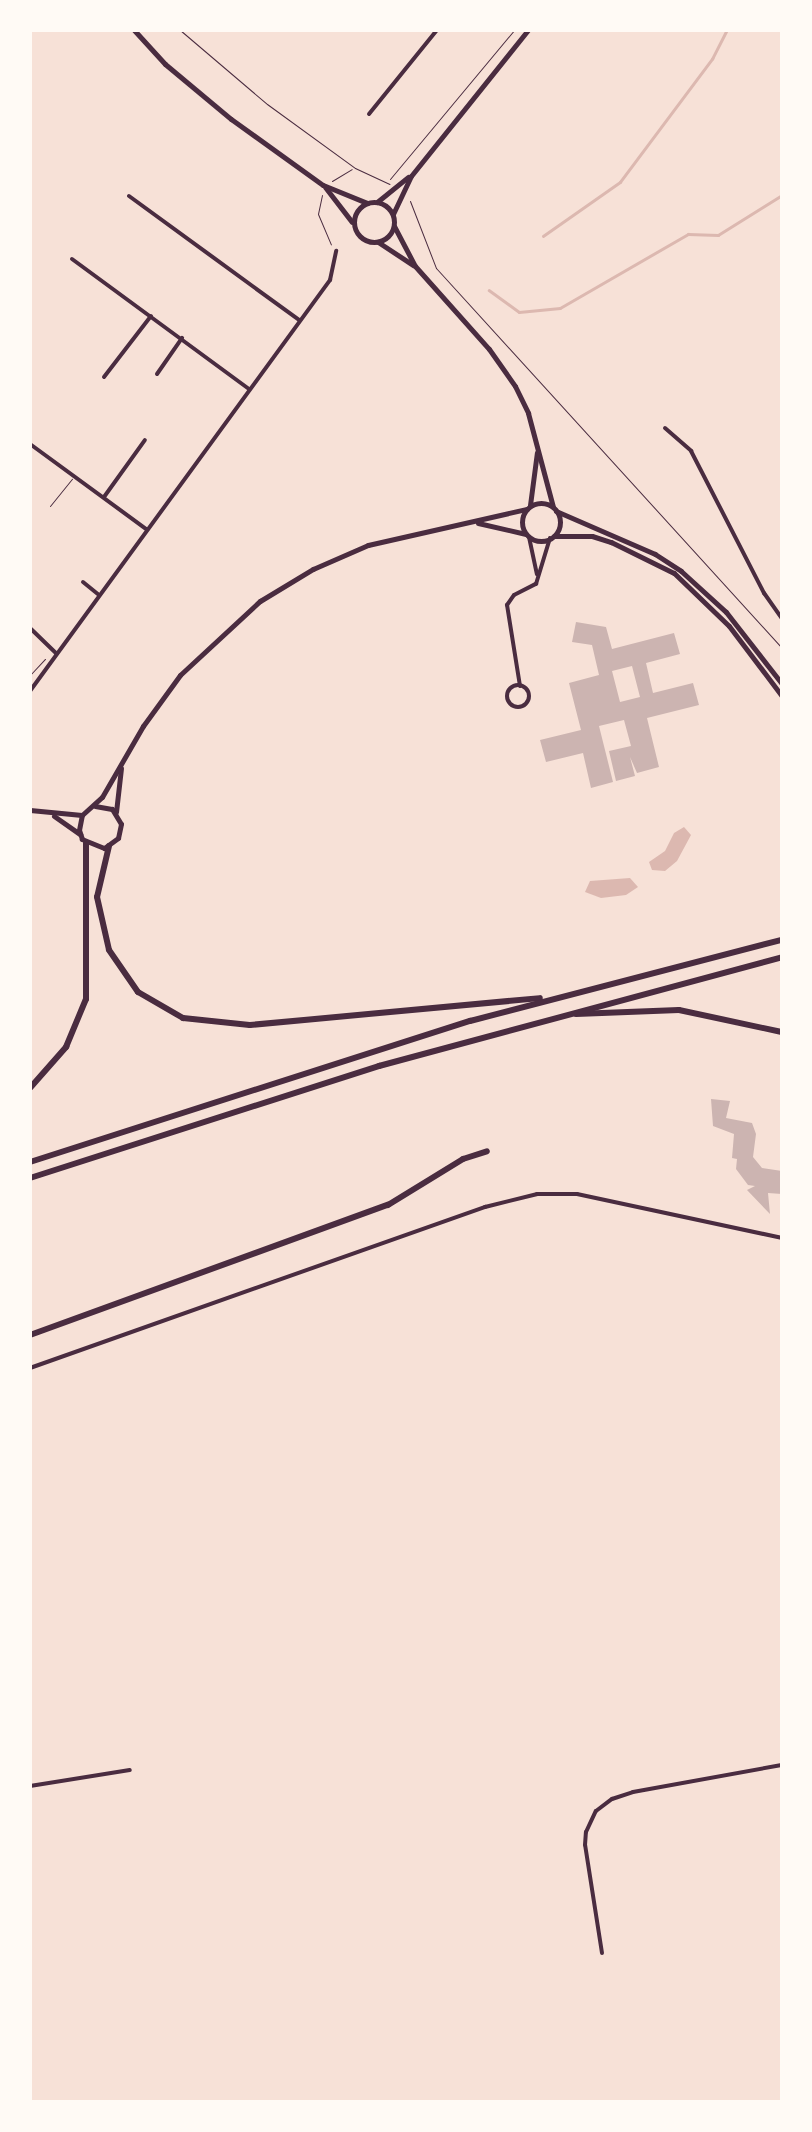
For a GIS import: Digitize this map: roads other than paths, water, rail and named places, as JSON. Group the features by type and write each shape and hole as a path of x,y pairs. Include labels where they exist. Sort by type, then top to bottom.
{"highway":[{"path":"30,1088 74,1034 86,999 86,843"},
{"path":"109,846 97,897 109,950 138,992 183,1018 250,1024 551,998"},
{"path":"30,1162 218,1098 551,998 782,940"},
{"path":"30,1178 224,1113 558,1015 782,957"},
{"path":"558,1015 679,1010 782,1032"},
{"path":"30,1334 379,1208 418,1190 462,1159 487,1151"}],"main road":[{"path":"134,30 198,94 323,185 367,203 377,202 411,176"},
{"path":"528,30 411,176 393,214 394,226 416,266 504,368 528,412 559,526 552,537"},
{"path":"323,185 362,238 378,242 416,266"},
{"path":"377,202 393,214"},
{"path":"354,224 356,211 367,203"},
{"path":"378,242 389,236 394,226"},
{"path":"527,535 522,518 528,508 537,444"},
{"path":"30,810 54,816 82,815 95,806 122,766 142,726 180,674 260,601 313,569 368,545 421,530 475,522 539,503 655,554 681,571 726,612 782,684"},
{"path":"475,522 527,535 602,538 674,573 729,626 782,696"},
{"path":"54,816 80,834 86,843 97,848 109,846 120,834 116,813 122,766"},
{"path":"95,806 116,813"},
{"path":"80,834 82,815"}],"street":[{"path":"370,114 438,30"},
{"path":"129,196 299,320"},
{"path":"30,691 330,280 336,251"},
{"path":"72,259 249,389"},
{"path":"104,377 150,316"},
{"path":"157,374 182,338"},
{"path":"665,428 691,451 758,582 782,619"},
{"path":"104,498 146,440"},
{"path":"30,444 146,529"},
{"path":"527,535 537,574"},
{"path":"520,686 508,692 508,700 515,706 528,699 520,686 507,604 514,594 533,588 552,537"},
{"path":"83,582 98,594"},
{"path":"30,628 55,653"},
{"path":"30,1368 469,1212 537,1194 577,1194 782,1238"},
{"path":"602,1953 585,1845 586,1832 596,1811 612,1799 632,1792 782,1766"},
{"path":"30,1786 130,1770"}],"lane":[{"path":"50,506 74,476"}],"waterway":[{"path":"543,236 620,182 712,59 727,30"},
{"path":"489,290 519,312 560,308 688,234 718,235 782,195"}]}
